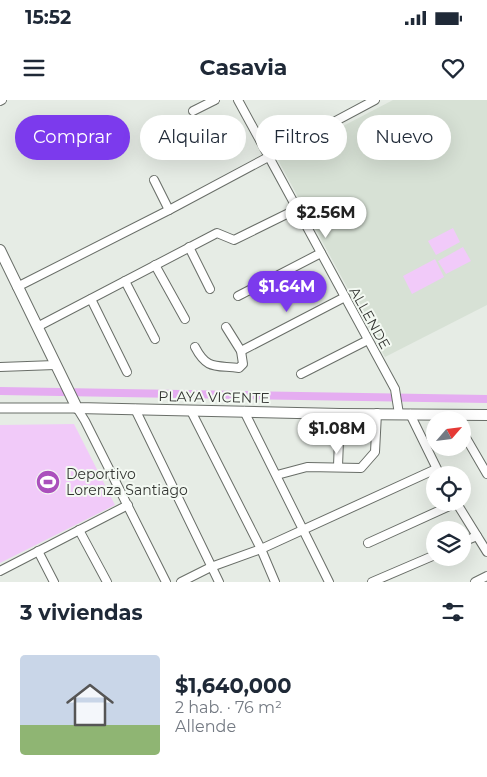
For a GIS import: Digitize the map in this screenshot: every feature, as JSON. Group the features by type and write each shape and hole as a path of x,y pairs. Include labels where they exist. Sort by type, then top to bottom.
{"main road":[{"path":"0,250 74,403"},
{"name":"PLAYA VICENTE","path":"74,403 135,410 340,414 377,414 399,409 410,414 426,415"},
{"name":"PLAYA VICENTE","path":"471,416 487,414"}],"street":[{"path":"193,111 215,100"},
{"name":"ALLENDE","path":"238,100 256,134"},
{"path":"346,115 375,100"},
{"path":"17,287 169,210 261,160"},
{"name":"ALLENDE","path":"270,160 395,390 399,409"},
{"path":"154,180 169,210"},
{"path":"37,326 217,233 234,240 297,209"},
{"path":"189,247 210,289"},
{"path":"238,296 321,253"},
{"path":"155,265 186,319"},
{"path":"125,281 155,339"},
{"path":"241,351 345,296"},
{"path":"91,299 127,372"},
{"path":"195,347 207,364 239,368 243,364 241,351 226,327"},
{"path":"301,374 368,340"},
{"path":"0,367 55,365"},
{"path":"74,403 85,420 161,582"},
{"name":"PLAYA VICENTE","path":"0,408 74,403"},
{"path":"135,410 219,582"},
{"path":"191,410 261,549 275,582"},
{"path":"244,411 329,582"},
{"path":"338,466 340,414"},
{"path":"277,475 308,467 338,466 353,469 361,468 375,452 377,414"},
{"path":"410,414 435,466"},
{"path":"471,447 487,474"},
{"path":"180,582 211,567 261,549 303,529 426,477"},
{"path":"0,571 126,506"},
{"path":"126,506 166,582"},
{"path":"368,544 439,511"},
{"path":"461,511 487,552"},
{"path":"80,530 107,582"},
{"path":"471,538 476,536"},
{"path":"38,551 54,582"},
{"path":"372,582 426,559"},
{"path":"475,582 487,576"}],"shaded area":[{"path":"393,100 487,100 487,305 385,357 278,160 347,160 347,124 357,119 357,160 451,160 451,115 364,115"},
{"path":"453,228 460,242 436,255 428,241"},
{"path":"463,247 471,261 446,274 438,261"},
{"path":"435,259 444,277 412,294 403,276"},
{"name":"Deportivo Lorenza Santiago","path":"74,424 115,505 0,563 0,425"}],"waterway":[{"path":"0,391 487,399"}],"place":[{"name":"Deportivo Lorenza Santiago","path":"48,482"}]}
